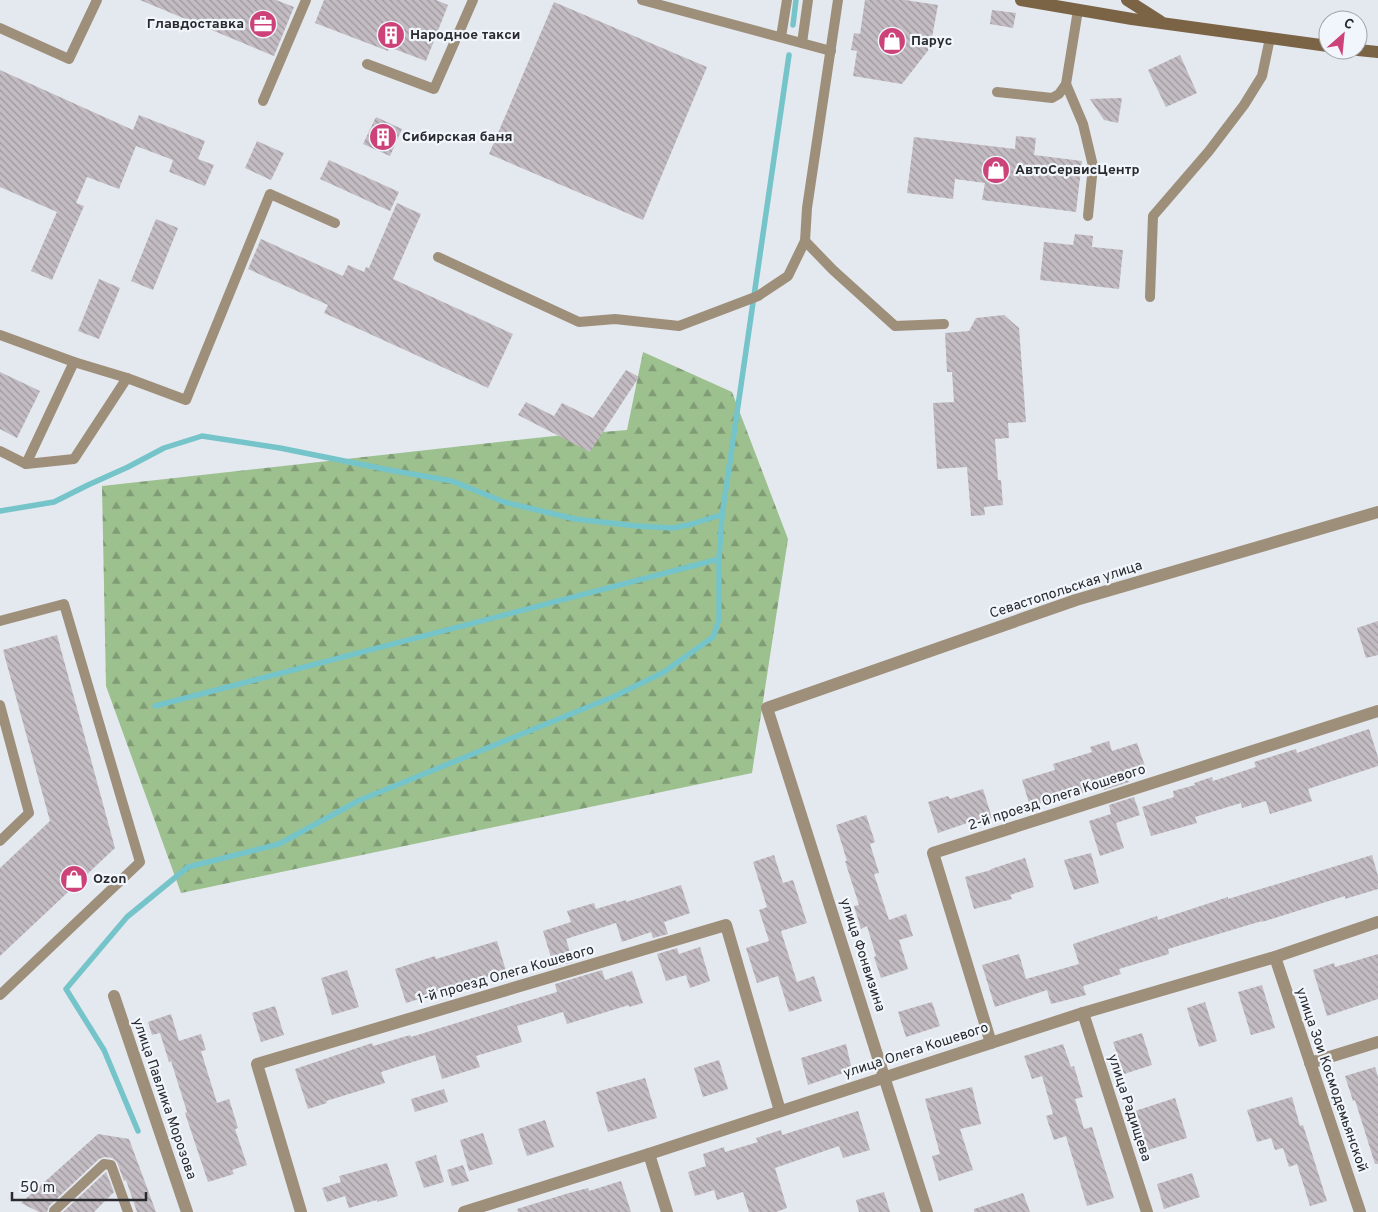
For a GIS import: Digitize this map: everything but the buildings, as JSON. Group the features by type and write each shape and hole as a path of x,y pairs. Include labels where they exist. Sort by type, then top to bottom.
{"main road":[{"path":"1021,0 1318,45"},
{"path":"1127,0 1164,23"}],"street":[{"name":"Севастопольская улица","path":"767,708 1076,600 1378,512"},
{"name":"улица Фонвизина","path":"767,708 927,1212"},
{"name":"2-й проезд Олега Кошевого","path":"991,1043 933,853 1378,711"},
{"name":"улица Олега Кошевого","path":"464,1212 1083,1013 1274,957 1378,922"},
{"name":"1-й проезд Олега Кошевого","path":"301,1212 257,1064 726,925 780,1111"},
{"name":"улица Зои Космодемьянской","path":"1274,957 1360,1212"},
{"name":"улица Павлика Морозова","path":"114,996 187,1212"},
{"name":"улица Радищева","path":"1083,1013 1147,1212"},
{"path":"1310,1063 1378,1042"},
{"path":"649,1154 667,1212"}],"lane":[{"path":"0,28 69,59 97,0"},
{"path":"263,101 306,0"},
{"path":"367,64 434,89 472,0"},
{"path":"642,0 830,51"},
{"path":"781,37 787,0"},
{"path":"802,43 808,0"},
{"path":"438,257 579,322 615,319 679,326 758,296 788,276 805,241 807,208 838,0"},
{"path":"997,92 1052,98 1059,94 1066,84 1078,10"},
{"path":"1150,297 1153,216 1209,151 1244,105 1262,76 1270,38"},
{"path":"1066,84 1083,124 1093,166 1088,216"},
{"path":"0,335 74,362 128,378 186,400 270,194 335,223"},
{"path":"805,241 833,270 895,326 944,324"},
{"path":"26,464 74,362"},
{"path":"0,451 26,464 74,459 128,378"},
{"path":"0,621 64,604 140,862 0,995"},
{"path":"0,705 4,737 29,813 0,841"},
{"path":"54,1211 104,1164 111,1165 128,1212"}],"green space":[{"path":"643,352 732,392 788,539 752,773 181,893 106,686 102,486 554,436 627,430"}],"waterway":[{"path":"793,25 796,0"},
{"path":"716,628 719,619 719,559 722,516 789,55"},
{"path":"0,511 54,502 164,448 202,436 280,448 452,481 504,502 575,519 673,528 722,516"},
{"path":"155,706 719,559"},
{"path":"138,1131 104,1050 66,989 127,917 188,867 279,844 360,800 615,696 664,672 713,637 717,626"}],"place":[{"name":"Главдоставка","path":"263,24"},
{"name":"Народное такси","path":"391,35"},
{"name":"Парус","path":"892,41"},
{"name":"Сибирская баня","path":"383,137"},
{"name":"АвтоСервисЦентр","path":"996,170"},
{"name":"Ozon","path":"74,879"}]}
